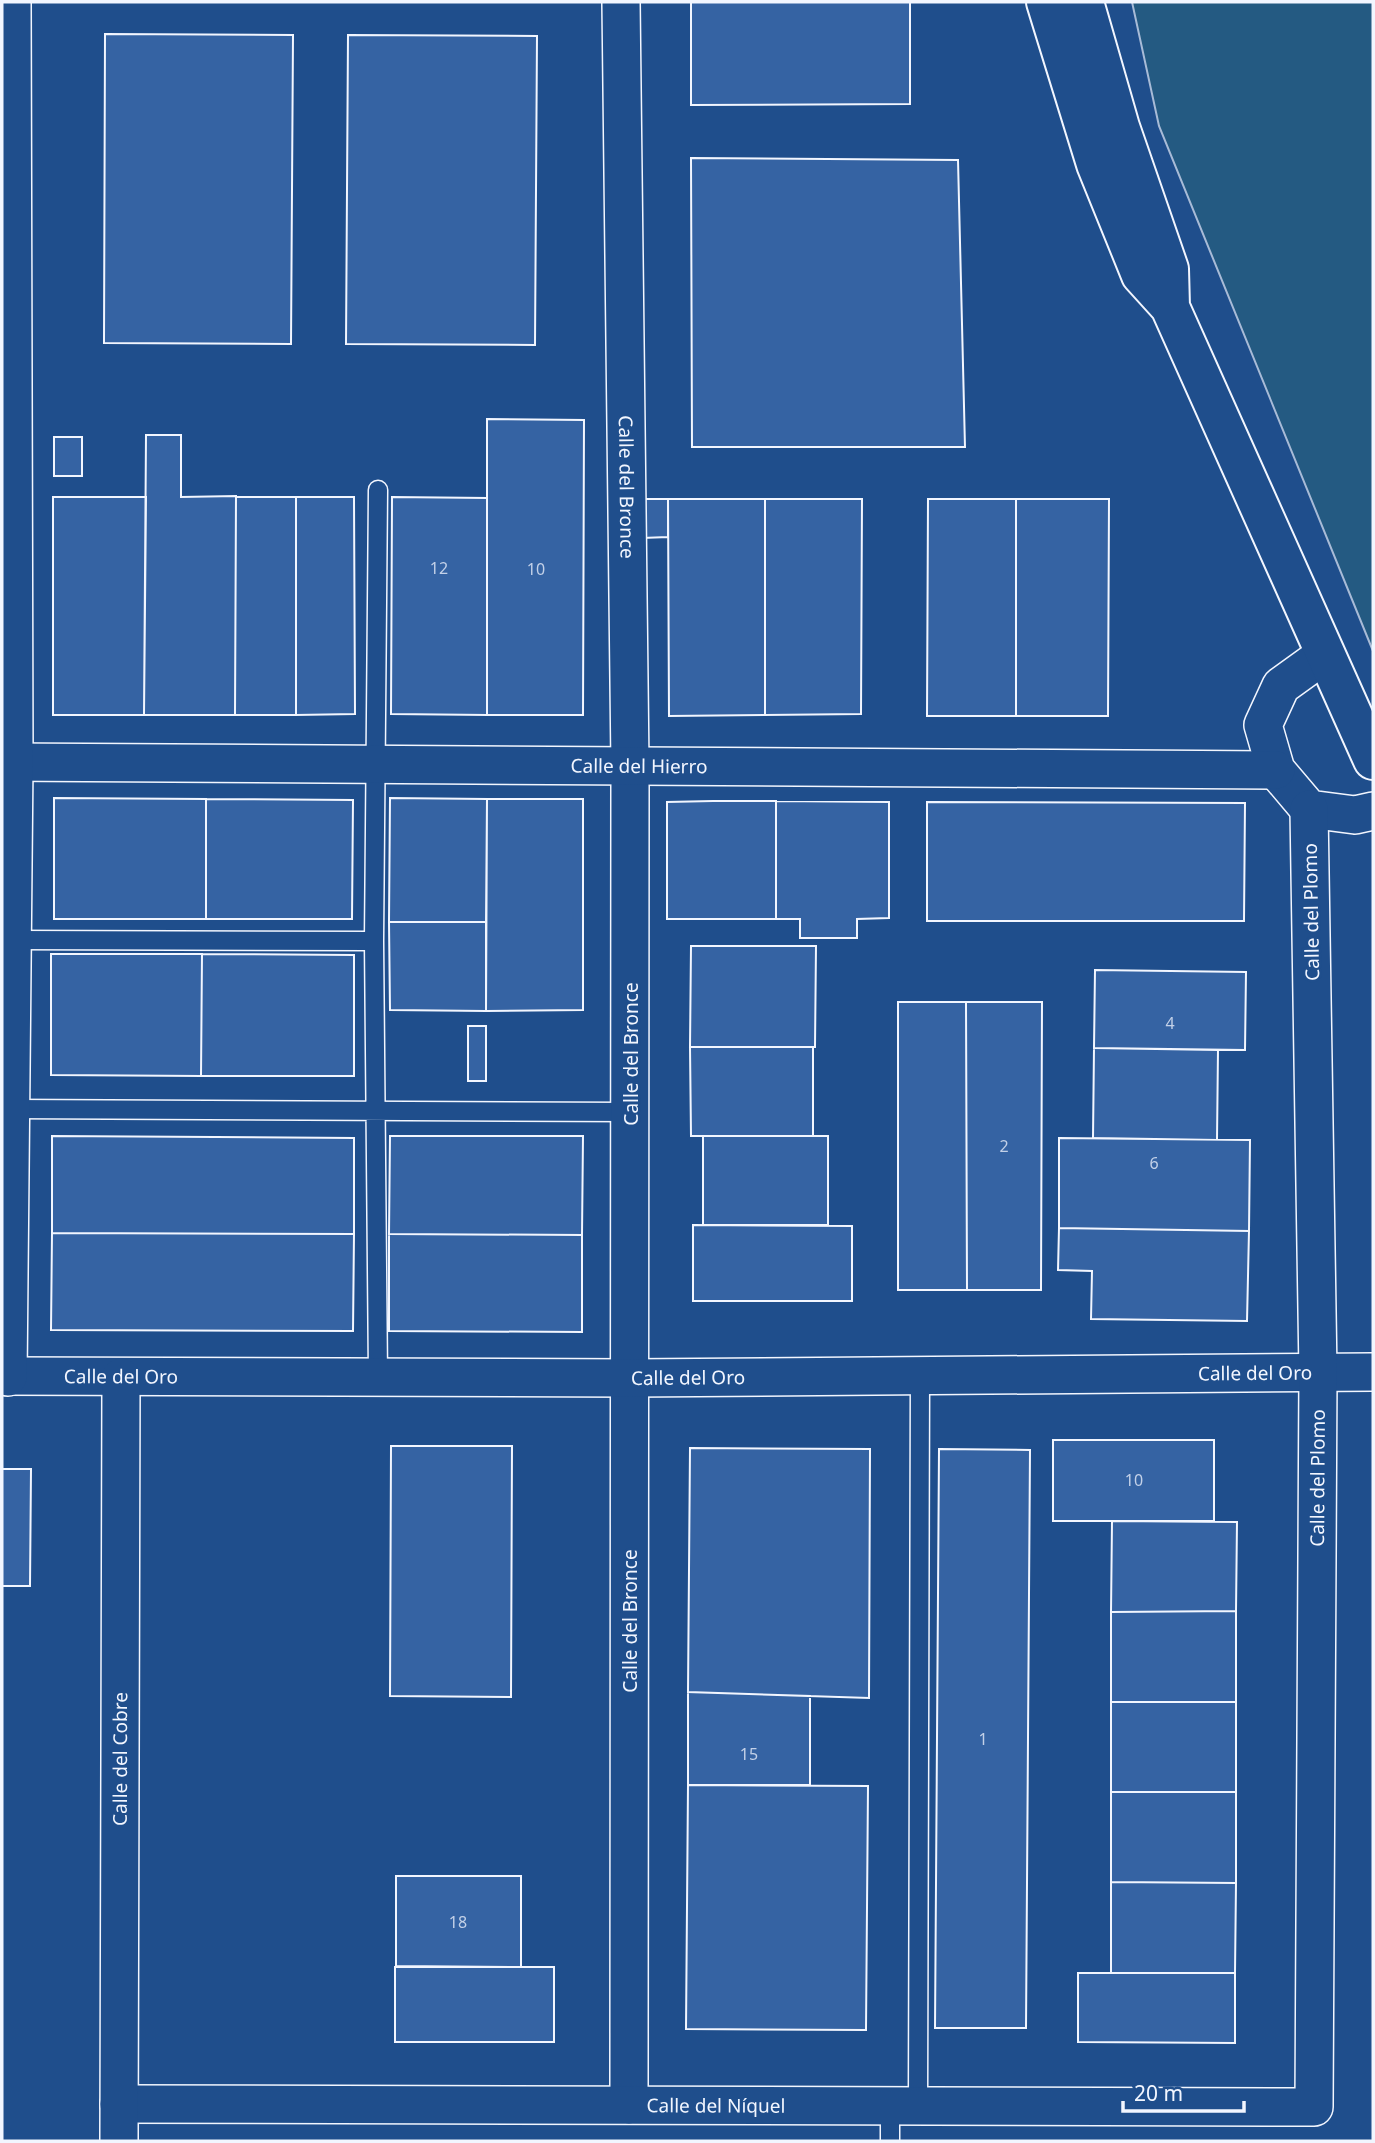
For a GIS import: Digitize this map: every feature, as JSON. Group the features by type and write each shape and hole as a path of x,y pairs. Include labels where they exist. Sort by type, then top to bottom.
{"street":[{"path":"5,1376 13,940 8,762 12,2"},
{"name":"Calle del Bronce","path":"621,2 631,766 629,2105"},
{"path":"1046,2 1096,164 1141,275 1170,307 1373,760"},
{"path":"1084,2 1121,127 1169,269 1170,307"},
{"path":"1324,655 1281,686 1263,725 1276,770 1309,809 1355,815 1373,811"},
{"name":"Calle del Hierro","path":"8,762 1276,770"},
{"name":"Calle del Plomo","path":"1309,809 1318,1373 1314,2107"},
{"name":"Calle del Oro","path":"5,1376 631,1378 1373,1372"},
{"name":"Calle del Cobre","path":"119,2141 121,1377"},
{"name":"Calle del Níquel","path":"119,2104 629,2105 900,2118 1314,2107"}],"lane":[{"path":"378,490 374,941 378,1377"},
{"path":"13,940 374,941"},
{"path":"10,1108 631,1112"},
{"path":"900,2118 920,1376"}],"shaded area":[{"path":"1132,2 1373,2 1373,651 1159,126"}],"building":[{"path":"691,2 910,2 910,104 691,105"},
{"path":"105,34 293,35 291,344 104,343"},
{"path":"348,35 537,36 535,345 346,344"},
{"path":"691,158 958,160 965,447 692,447"},
{"path":"487,419 584,420 583,715 487,715"},
{"path":"146,435 181,435 181,497 236,496 235,715 144,715"},
{"path":"54,437 82,437 82,476 54,476"},
{"path":"53,497 146,497 144,715 53,715"},
{"path":"236,497 296,497 296,715 235,715"},
{"path":"296,497 354,497 355,714 296,715"},
{"path":"392,497 487,498 487,715 391,714"},
{"path":"642,499 668,499 668,537 642,538"},
{"path":"668,499 765,499 765,715 669,716"},
{"path":"765,499 862,499 861,714 765,715"},
{"path":"928,499 1016,499 1016,716 927,716"},
{"path":"1016,499 1109,499 1108,716 1016,716"},
{"path":"54,798 206,799 206,919 54,919"},
{"path":"390,798 487,799 486,922 389,922"},
{"path":"206,799 353,800 352,919 206,919"},
{"path":"487,799 583,799 583,1010 486,1011"},
{"path":"776,801 776,919 667,919 667,802"},
{"path":"776,801 889,802 889,918 857,919 857,938 800,938 800,919 776,919"},
{"path":"927,802 1245,803 1244,921 927,921"},
{"path":"389,922 486,922 486,1011 390,1010"},
{"path":"691,946 816,946 815,1047 690,1047"},
{"path":"51,954 202,954 201,1076 51,1075"},
{"path":"202,954 354,955 354,1076 201,1076"},
{"path":"1095,970 1246,972 1245,1050 1094,1048"},
{"path":"898,1002 966,1002 967,1290 898,1290"},
{"path":"966,1002 1042,1002 1041,1290 967,1290"},
{"path":"468,1026 486,1026 486,1081 468,1081"},
{"path":"690,1047 813,1047 813,1136 691,1136"},
{"path":"1094,1048 1218,1050 1217,1140 1093,1138"},
{"path":"52,1136 354,1138 354,1234 52,1233"},
{"path":"390,1136 583,1136 582,1235 389,1234"},
{"path":"703,1136 828,1136 828,1225 703,1225"},
{"path":"1059,1138 1250,1140 1249,1231 1059,1228"},
{"path":"693,1225 852,1226 852,1301 693,1301"},
{"path":"1059,1228 1249,1231 1247,1321 1091,1319 1092,1271 1058,1270"},
{"path":"52,1233 354,1234 353,1331 51,1330"},
{"path":"389,1234 582,1235 582,1332 389,1331"},
{"path":"1053,1440 1214,1440 1214,1521 1053,1521"},
{"path":"391,1446 512,1446 511,1697 390,1696"},
{"path":"690,1448 870,1449 869,1698 688,1692"},
{"path":"939,1449 1030,1450 1026,2028 935,2028"},
{"path":"2,1469 31,1469 30,1586 2,1586"},
{"path":"1112,1521 1237,1522 1236,1611 1111,1612"},
{"path":"1236,1611 1236,1702 1111,1702 1111,1612"},
{"path":"688,1692 810,1696 810,1785 688,1785"},
{"path":"1111,1702 1236,1702 1236,1792 1111,1792"},
{"path":"688,1785 868,1786 866,2030 686,2029"},
{"path":"1111,1792 1236,1792 1236,1883 1111,1882"},
{"path":"396,1876 521,1876 521,1967 396,1966"},
{"path":"1111,1882 1236,1883 1235,1973 1111,1973"},
{"path":"395,1967 554,1967 554,2042 395,2042"},
{"path":"1078,1973 1235,1973 1235,2043 1078,2042"}]}
